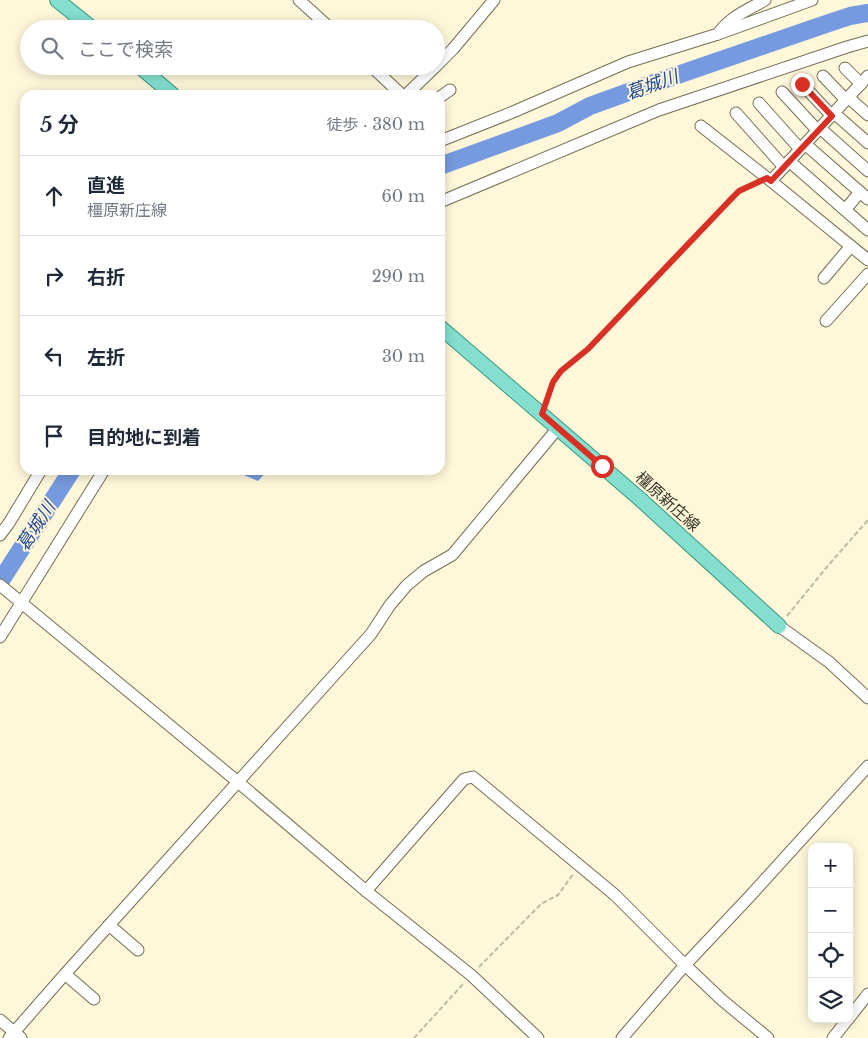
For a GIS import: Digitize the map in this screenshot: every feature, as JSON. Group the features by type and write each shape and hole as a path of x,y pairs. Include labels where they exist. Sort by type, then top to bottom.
{"main road":[{"path":"57,0 82,20"},
{"path":"150,75 167,90"},
{"name":"橿原新庄線","path":"445,331 640,498 779,626"}],"street":[{"path":"299,0 321,20"},
{"path":"445,57 494,0"},
{"path":"718,34 729,21 765,0"},
{"path":"445,139 628,62 718,34 812,0"},
{"path":"445,200 659,110 868,41"},
{"path":"769,179 786,164 866,80 844,68"},
{"path":"381,75 398,90"},
{"path":"410,90 426,75"},
{"path":"823,76 847,99 868,115"},
{"path":"802,84 833,114 868,143"},
{"path":"782,92 818,129 868,170"},
{"path":"759,103 803,146 864,196 844,210"},
{"path":"736,113 786,164 868,230"},
{"path":"701,126 868,260"},
{"path":"824,278 851,246"},
{"path":"826,321 868,274"},
{"path":"0,1020 15,1036 65,974 371,634 390,605 424,571 452,555 558,428"},
{"path":"0,535 38,475"},
{"path":"0,637 20,601 101,475"},
{"path":"0,585 238,782 366,891 471,975 538,1038"},
{"path":"779,626 829,662 868,698"},
{"path":"622,1038 685,965 868,766"},
{"path":"366,891 464,779 472,777 615,895 722,1000 768,1038"},
{"path":"109,925 138,950"},
{"path":"65,974 94,999"},
{"path":"853,1013 868,994"},
{"path":"833,1038 845,1023"}],"path":[{"path":"542,414 553,382 561,371 588,349 739,191 769,179"},
{"path":"779,626 868,520"},
{"path":"414,1038 471,975 541,904 558,896 580,865"}],"water":[{"path":"244,475 263,475 258,481"}],"waterway":[{"name":"葛城川","path":"445,164 558,123 590,106 634,90 850,16 868,13"},
{"name":"葛城川","path":"0,582 69,475"}],"route":[{"path":"602,466 542,414 556,376 588,349 739,191 767,178 771,181 832,116 802,84"}]}
